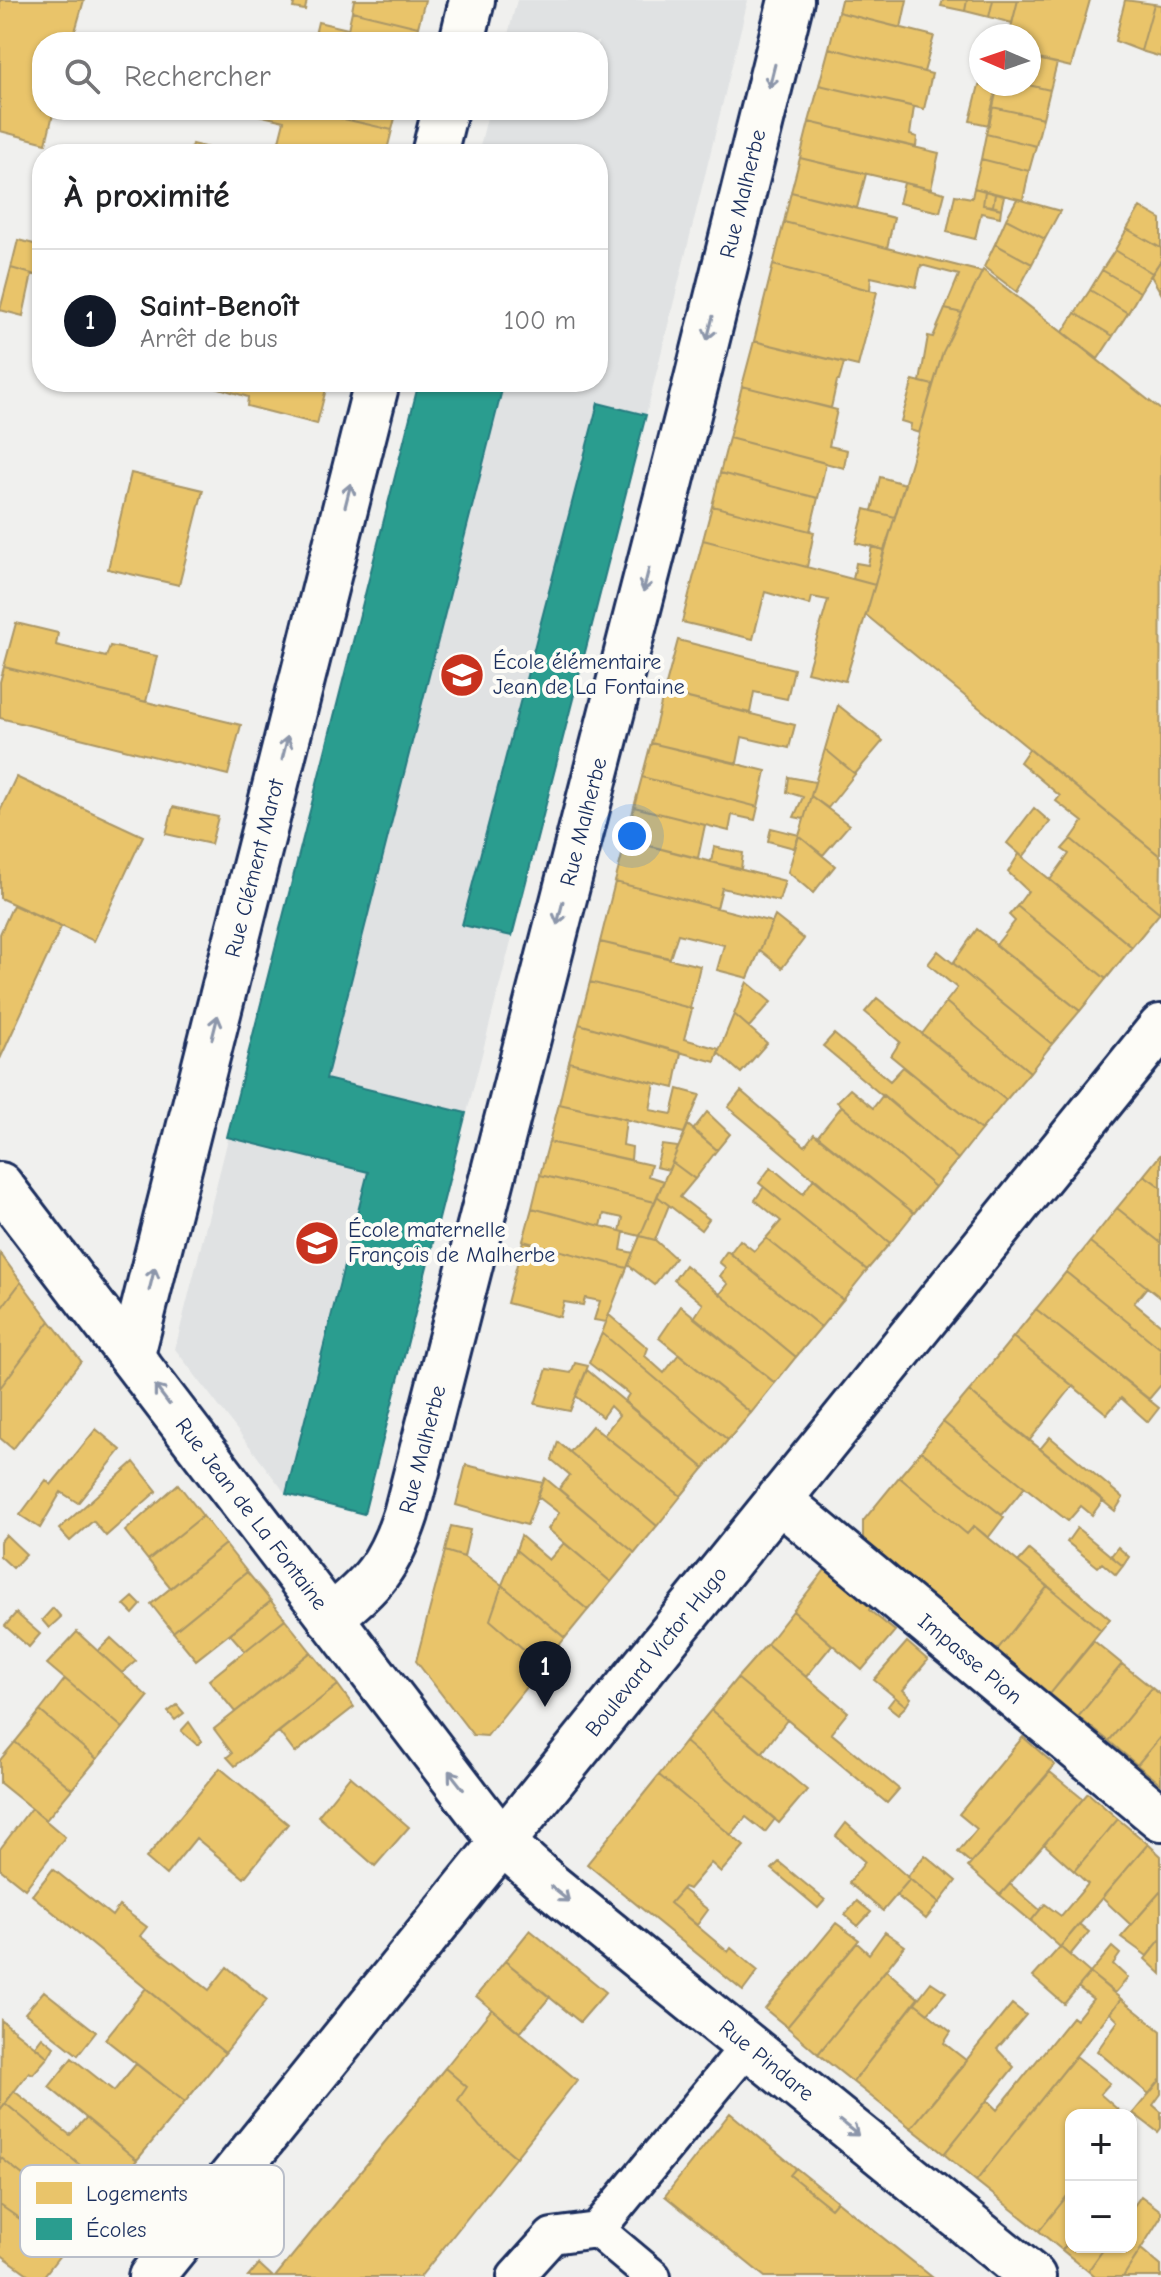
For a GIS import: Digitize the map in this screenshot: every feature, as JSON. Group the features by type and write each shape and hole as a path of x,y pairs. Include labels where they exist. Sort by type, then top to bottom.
{"street":[{"path":"464,32 472,0"},
{"name":"Rue Malherbe","path":"330,1618 380,1573 395,1548 406,1514 791,0"},
{"path":"436,144 442,120"},
{"name":"Rue Clément Marot","path":"132,1355 374,392"},
{"name":"Boulevard Victor Hugo","path":"241,2165 1161,1027"},
{"name":"Rue Jean de La Fontaine","path":"0,1185 502,1842"},
{"name":"Impasse Pion","path":"778,1499 1161,1818"},
{"name":"Rue Pindare","path":"502,1842 551,1886 1033,2277"},
{"name":"Boulevard Victor Hugo","path":"151,2277 167,2257"}],"lane":[{"path":"515,2277 552,2236 597,2230 748,2046"},
{"path":"597,2230 653,2277"}],"shaded area":[{"name":"École élémentaire Jean de La Fontaine","path":"517,0 748,0 646,415 364,1514 286,1494 175,1349 416,392 608,392 608,144 480,144 486,120 608,120 608,32 509,32"}],"building: Logements":[{"path":"0,0 84,0 75,32 32,32 32,120 52,120 46,143 0,131"},
{"path":"295,0 307,0 305,10 293,8"},
{"path":"354,0 425,0 418,27 352,11"},
{"path":"841,0 907,0 901,28 838,12"},
{"path":"943,0 967,0 965,11 941,6"},
{"path":"967,0 993,0 989,17 965,11"},
{"path":"993,0 1018,0 1012,23 989,17"},
{"path":"1018,0 1090,0 1071,67 1041,60 1041,24 1012,24"},
{"path":"1125,0 1154,4 1141,51 1115,41"},
{"path":"1154,4 1161,5 1161,57 1141,51"},
{"path":"352,11 418,27 417,32 316,32 318,22 348,29"},
{"path":"838,12 934,36 924,72 829,48"},
{"path":"829,48 932,74 924,109 819,85"},
{"path":"1041,60 1057,63 1050,90 1041,88"},
{"path":"819,85 914,107 910,135 917,137 916,147 809,122"},
{"path":"1041,88 1050,90 1043,118 992,107 995,96 1041,96"},
{"path":"976,96 995,96 989,125 970,121"},
{"path":"992,107 1043,118 1036,146 986,134"},
{"path":"280,120 348,120 392,130 388,144 291,144 279,141 284,121"},
{"path":"348,120 394,120 392,130"},
{"path":"809,122 939,153 931,189 800,158"},
{"path":"986,134 1036,146 1029,171 981,159"},
{"path":"800,158 866,174 857,208 791,192"},
{"path":"981,159 1029,171 1023,200 974,188"},
{"path":"904,183 945,193 940,212 899,203"},
{"path":"974,188 985,191 983,205 1001,209 1000,217 981,213 975,239 947,232 955,195 972,198"},
{"path":"985,191 995,194 993,206 983,205"},
{"path":"791,192 894,218 887,248 784,222"},
{"path":"995,194 1004,196 1001,209 993,206"},
{"path":"1017,199 1060,211 1045,239 1006,219"},
{"path":"1140,207 1161,219 1161,248 1127,229"},
{"path":"1006,219 1045,239 1032,264 995,244"},
{"path":"784,222 982,272 962,313 945,309 959,275 921,265 916,287 871,277 870,290 773,265"},
{"path":"1127,229 1161,248 1161,260 1152,273 1115,250"},
{"path":"18,240 32,244 32,274 11,268"},
{"path":"995,244 1032,264 1017,292 984,267"},
{"path":"1115,250 1152,273 1140,292 1102,270"},
{"path":"1161,260 1161,293 1151,276"},
{"path":"773,265 877,292 858,366 754,341"},
{"path":"11,268 32,274 23,316 0,310"},
{"path":"983,270 1161,410 1160,856 866,615 943,352"},
{"path":"1102,270 1140,292 1128,313 1090,290"},
{"path":"1090,290 1128,313 1113,336 1075,313"},
{"path":"945,309 962,313 943,352 933,385 920,382 928,336 933,337"},
{"path":"1075,313 1113,336 1098,359 1063,332"},
{"path":"754,341 844,363 831,408 742,386"},
{"path":"913,380 933,385 919,433 910,430 911,424 901,421"},
{"path":"742,386 837,410 829,446 847,450 844,468 729,438"},
{"path":"232,392 325,392 317,424 247,406 248,397"},
{"path":"729,438 826,463 818,498 720,473"},
{"path":"131,473 203,490 179,585 108,569"},
{"path":"720,473 818,498 810,531 712,506"},
{"path":"880,477 905,484 895,517 872,511"},
{"path":"712,506 814,532 807,567 703,540"},
{"path":"865,509 895,517 884,550 856,543"},
{"path":"703,540 875,585 845,681 807,672 828,600 812,597 810,605 765,592 753,639 682,622"},
{"path":"872,546 884,550 875,585 853,579 856,563 868,565"},
{"path":"16,623 58,633 56,645 106,657 110,646 157,656 146,702 4,667"},
{"path":"678,640 794,669 787,699 754,692 750,713 664,692"},
{"path":"4,667 241,725 228,775 0,718 0,682"},
{"path":"664,692 795,725 789,748 742,737 737,763 651,743"},
{"path":"838,705 883,741 855,774 825,749"},
{"path":"651,743 766,771 758,807 642,777"},
{"path":"825,749 855,774 828,808 811,796"},
{"path":"1029,749 1161,857 1160,913 1071,839 1083,822 1056,801 1060,796 1020,762"},
{"path":"16,777 143,836 94,941 0,898 0,811"},
{"path":"642,777 758,807 755,820 732,815 729,831 634,807"},
{"path":"789,777 815,782 804,819 794,817 803,797 787,792"},
{"path":"811,796 849,825 823,855 799,836"},
{"path":"173,807 218,817 211,844 166,834"},
{"path":"634,807 705,825 698,858 626,840"},
{"path":"1034,808 1050,822 1023,857 1007,843"},
{"path":"771,828 799,835 794,848 768,841"},
{"path":"799,836 835,866 813,893 788,872"},
{"path":"1071,839 1160,913 1132,947 1050,880 1069,854 1062,849"},
{"path":"626,840 785,881 779,901 722,888 717,908 615,882"},
{"path":"714,847 743,853 741,869 711,862"},
{"path":"1019,854 1132,947 1106,979 1017,906 1028,891 1008,872"},
{"path":"615,882 772,922 748,978 717,970 724,945 678,934 670,958 600,942"},
{"path":"13,905 61,927 0,1059 0,934"},
{"path":"1017,906 1106,979 1080,1011 996,945 1015,921 1009,915"},
{"path":"775,916 804,939 782,968 760,950"},
{"path":"977,929 1080,1011 1052,1044 953,963"},
{"path":"600,942 700,966 690,1008 590,982"},
{"path":"938,951 1052,1044 1030,1072 946,1002 957,988 928,964"},
{"path":"590,982 692,1009 684,1039 719,1049 715,1062 579,1024"},
{"path":"747,982 771,1002 749,1027 734,1014"},
{"path":"877,998 1006,1100 981,1130 891,1056 900,1042 865,1012"},
{"path":"946,1002 1030,1072 1006,1100 922,1034"},
{"path":"734,1014 767,1043 741,1073 718,1053"},
{"path":"579,1024 681,1053 674,1088 569,1062"},
{"path":"834,1034 890,1081 903,1067 981,1130 958,1159 823,1046"},
{"path":"569,1062 655,1083 650,1110 672,1114 678,1089 700,1095 684,1133 559,1104"},
{"path":"850,1089 873,1108 883,1095 958,1159 935,1187 837,1102"},
{"path":"741,1091 805,1146 814,1134 914,1213 890,1243 728,1107"},
{"path":"559,1104 626,1119 623,1145 632,1147 631,1160 549,1142"},
{"path":"842,1106 935,1187 914,1213 818,1136"},
{"path":"707,1112 730,1134 717,1150 693,1130"},
{"path":"688,1125 717,1150 695,1179 672,1162"},
{"path":"549,1142 651,1165 648,1176 664,1181 655,1202 540,1175"},
{"path":"662,1145 678,1147 669,1170 656,1167"},
{"path":"1161,1154 1161,1187 1144,1175"},
{"path":"672,1162 695,1179 680,1197 709,1219 701,1230 657,1196"},
{"path":"771,1167 803,1194 814,1178 890,1243 867,1270 759,1183"},
{"path":"540,1175 655,1202 640,1236 620,1231 623,1218 604,1214 601,1226 532,1208"},
{"path":"1144,1175 1161,1187 1161,1243 1117,1208"},
{"path":"764,1187 867,1270 843,1300 766,1238 781,1221 755,1200"},
{"path":"657,1196 669,1205 655,1240 640,1236"},
{"path":"532,1208 624,1232 621,1250 633,1253 627,1268 523,1241"},
{"path":"1117,1208 1161,1243 1161,1298 1090,1242"},
{"path":"640,1236 655,1240 675,1258 654,1285 628,1265"},
{"path":"766,1238 843,1300 821,1327 730,1253 740,1240 754,1251"},
{"path":"523,1241 627,1268 606,1322 594,1320 600,1301 585,1298 583,1305 564,1302 560,1317 507,1303"},
{"path":"1090,1242 1147,1287 1134,1303 1161,1325 1161,1349 1066,1272"},
{"path":"727,1251 821,1327 796,1357 720,1294 728,1284 720,1276 726,1268 719,1262"},
{"path":"0,1253 21,1282 0,1310"},
{"path":"685,1265 796,1357 775,1383 694,1318 703,1304 674,1280"},
{"path":"1066,1272 1161,1349 1161,1385 1149,1399 1036,1309"},
{"path":"21,1282 50,1321 0,1388 0,1310"},
{"path":"681,1306 775,1383 751,1413 659,1338"},
{"path":"1036,1309 1159,1408 1148,1422 1121,1398 1107,1414 1013,1337"},
{"path":"609,1315 648,1348 645,1356 664,1373 679,1354 751,1413 728,1440 602,1333"},
{"path":"50,1321 81,1361 13,1449 0,1438 0,1388"},
{"path":"602,1333 728,1440 704,1468 624,1402 629,1394 589,1363"},
{"path":"1013,1337 1073,1386 1029,1441 969,1391"},
{"path":"575,1363 588,1366 570,1411 535,1404 547,1369 571,1373"},
{"path":"587,1370 704,1468 681,1496 604,1435 619,1415 610,1406 602,1417 576,1396"},
{"path":"969,1391 1103,1500 1092,1515 1081,1506 1068,1521 943,1422"},
{"path":"943,1422 1025,1487 1002,1515 921,1451"},
{"path":"592,1426 681,1496 657,1526 570,1452"},
{"path":"96,1429 121,1450 78,1503 61,1492 40,1528 20,1515 46,1480 51,1485"},
{"path":"1050,1437 1123,1498 1115,1511 1040,1449"},
{"path":"558,1442 657,1526 635,1553 559,1489 570,1475 552,1460"},
{"path":"921,1451 1004,1517 988,1538 974,1526 967,1534 899,1477"},
{"path":"134,1462 157,1491 106,1536 93,1521 70,1541 59,1529"},
{"path":"466,1465 543,1483 527,1525 456,1505"},
{"path":"899,1477 967,1534 974,1526 1048,1586 997,1650 863,1540 863,1521"},
{"path":"545,1478 635,1553 611,1582 548,1529 559,1513 537,1496"},
{"path":"178,1484 203,1516 148,1560 125,1531"},
{"path":"203,1516 225,1544 171,1588 148,1560"},
{"path":"451,1526 470,1530 464,1557 445,1551"},
{"path":"1077,1528 1123,1566 1116,1575 1102,1563 1098,1567 1067,1542"},
{"path":"6,1535 26,1554 13,1568 0,1556 0,1542"},
{"path":"521,1536 549,1560 564,1543 611,1582 588,1610 516,1550"},
{"path":"225,1544 247,1572 173,1632 151,1604"},
{"path":"1118,1547 1129,1557 1123,1566 1111,1556"},
{"path":"516,1550 588,1610 565,1638 502,1585"},
{"path":"1029,1550 1110,1619 1101,1630 1018,1562"},
{"path":"445,1551 464,1557 502,1585 490,1620 543,1666 487,1736 473,1735 416,1661"},
{"path":"828,1566 872,1604 869,1610 895,1631 862,1670 793,1611"},
{"path":"247,1572 271,1601 196,1660 173,1632"},
{"path":"502,1585 565,1638 543,1666 490,1620"},
{"path":"1048,1586 1101,1630 1050,1694 997,1650"},
{"path":"133,1597 141,1605 133,1614 124,1605"},
{"path":"271,1601 285,1619 245,1651 230,1634"},
{"path":"53,1608 61,1617 49,1628 42,1620"},
{"path":"793,1611 832,1645 806,1677 767,1644"},
{"path":"16,1613 40,1634 29,1647 5,1626"},
{"path":"285,1619 311,1652 235,1712 209,1680"},
{"path":"77,1632 148,1697 123,1728 47,1664"},
{"path":"111,1638 136,1661 122,1673 98,1651"},
{"path":"1094,1641 1122,1664 1078,1717 1050,1694"},
{"path":"907,1642 928,1660 903,1690 911,1698 906,1706 874,1680"},
{"path":"767,1644 848,1712 831,1733 899,1789 887,1803 737,1678"},
{"path":"311,1652 338,1685 235,1766 227,1757 232,1753 214,1729"},
{"path":"1122,1664 1152,1688 1109,1741 1078,1717"},
{"path":"737,1678 787,1720 762,1753 711,1710"},
{"path":"65,1679 123,1728 97,1759 40,1711"},
{"path":"338,1685 354,1707 295,1753 279,1732"},
{"path":"1152,1688 1161,1695 1161,1736 1137,1765 1109,1741"},
{"path":"895,1697 906,1706 898,1714 888,1706"},
{"path":"177,1705 184,1713 175,1720 168,1712"},
{"path":"711,1710 807,1790 779,1823 685,1742"},
{"path":"40,1711 97,1759 72,1789 15,1742"},
{"path":"189,1722 202,1741 197,1745 181,1731"},
{"path":"1161,1736 1161,1784 1137,1765"},
{"path":"1023,1737 1055,1765 971,1863 958,1852 977,1829 959,1814"},
{"path":"15,1742 72,1789 46,1820 0,1783 0,1760"},
{"path":"685,1742 775,1819 765,1832 746,1817 731,1835 659,1775"},
{"path":"220,1768 288,1824 244,1878 196,1838 166,1875 146,1858"},
{"path":"1050,1772 1083,1799 1000,1895 968,1867"},
{"path":"659,1775 744,1846 721,1872 711,1863 689,1889 684,1887 670,1903 728,1952 731,1948 758,1971 743,1991 587,1864"},
{"path":"350,1776 409,1827 375,1866 318,1816"},
{"path":"1088,1793 1118,1819 1074,1871 1044,1844"},
{"path":"31,1808 65,1837 25,1889 0,1869 0,1849"},
{"path":"1118,1819 1148,1844 1060,1947 1031,1921 1045,1904 1061,1916 1088,1884 1074,1871"},
{"path":"846,1823 910,1879 883,1911 849,1883 865,1862 836,1836"},
{"path":"1148,1844 1161,1856 1161,1891 1131,1925 1102,1898"},
{"path":"925,1855 956,1881 939,1903 907,1877"},
{"path":"779,1862 825,1900 818,1908 772,1869"},
{"path":"53,1869 112,1916 119,1906 147,1927 140,1936 209,1990 227,1967 267,2000 225,2053 32,1895"},
{"path":"910,1879 939,1903 926,1919 896,1895"},
{"path":"1010,1884 1040,1910 1031,1921 1000,1895"},
{"path":"682,1889 708,1910 697,1925 670,1903"},
{"path":"1161,1891 1161,1939 1147,1956 1121,1937"},
{"path":"857,1901 871,1912 858,1926 845,1915"},
{"path":"836,1923 859,1940 787,2027 765,2009"},
{"path":"1079,1924 1089,1932 1070,1955 1060,1947"},
{"path":"530,1930 606,1992 580,2022 505,1961"},
{"path":"885,1932 905,1946 818,2054 787,2027 857,1943 869,1954"},
{"path":"1161,1939 1161,1974 1145,1959"},
{"path":"1060,1947 1090,1973 1064,2004 1033,1977"},
{"path":"1112,1947 1120,1954 1113,1964 1128,1978 1115,1993 1090,1973"},
{"path":"505,1961 550,1997 520,2033 476,1996"},
{"path":"886,1970 918,1998 853,2082 818,2054"},
{"path":"1090,1973 1121,1999 976,2181 944,2154 987,2100 997,2110 1072,2017 1076,2020 1093,1999 1078,1987"},
{"path":"931,1982 946,1992 928,2013 915,2003"},
{"path":"146,1988 225,2053 185,2102 105,2039"},
{"path":"44,1991 96,2032 78,2055 25,2013"},
{"path":"1121,1999 1161,2031 1161,2079 1149,2094 1097,2051 1118,2021 1110,2013"},
{"path":"915,2003 951,2032 944,2043 967,2061 911,2128 853,2082"},
{"path":"1012,2004 1026,2015 997,2049 1014,2067 944,2154 911,2128"},
{"path":"492,2009 577,2080 516,2157 480,2127 458,2100 467,2087 445,2068"},
{"path":"1,2020 48,2057 33,2074 29,2072 0,2110"},
{"path":"42,2037 54,2047 48,2057 35,2046"},
{"path":"1076,2056 1110,2083 1100,2094 1117,2109 1065,2109 1065,2198 1039,2231 976,2181"},
{"path":"72,2058 114,2091 136,2064 185,2102 137,2160 49,2087"},
{"path":"445,2068 467,2087 458,2100 480,2127 516,2157 420,2277 275,2277"},
{"path":"1161,2079 1161,2094 1153,2105 1161,2112 1158,2132 1137,2116 1136,2109"},
{"path":"14,2091 70,2135 86,2118 137,2160 133,2165 80,2165 5,2103"},
{"path":"5,2103 80,2165 20,2165 20,2173 0,2157 0,2110"},
{"path":"730,2113 796,2168 790,2175 831,2208 837,2201 932,2277 765,2277 665,2196"},
{"path":"0,2157 20,2173 20,2219 0,2205"},
{"path":"796,2168 837,2201 831,2208 790,2175"},
{"path":"1141,2196 1161,2211 1161,2217 1123,2277 1095,2277 1088,2271 1101,2253 1137,2253 1137,2202"},
{"path":"1065,2198 1065,2246 1062,2250 1039,2231"},
{"path":"0,2205 20,2219 20,2257 59,2257 43,2277 32,2277 0,2254"},
{"path":"1141,2249 1161,2266 1161,2277 1123,2277"},
{"path":"1066,2253 1101,2253 1088,2271"},
{"path":"259,2264 273,2277 248,2277"}],"building: Écoles":[{"path":"416,392 501,392 326,1079 466,1113 364,1514 286,1494 368,1172 227,1137"},
{"path":"598,403 646,415 512,936 462,925"}],"place":[{"name":"École élémentaire Jean de La Fontaine","path":"462,675"},
{"name":"École maternelle François de Malherbe","path":"317,1243"},
{"name":"Saint-Benoît","path":"545,1707"}]}
